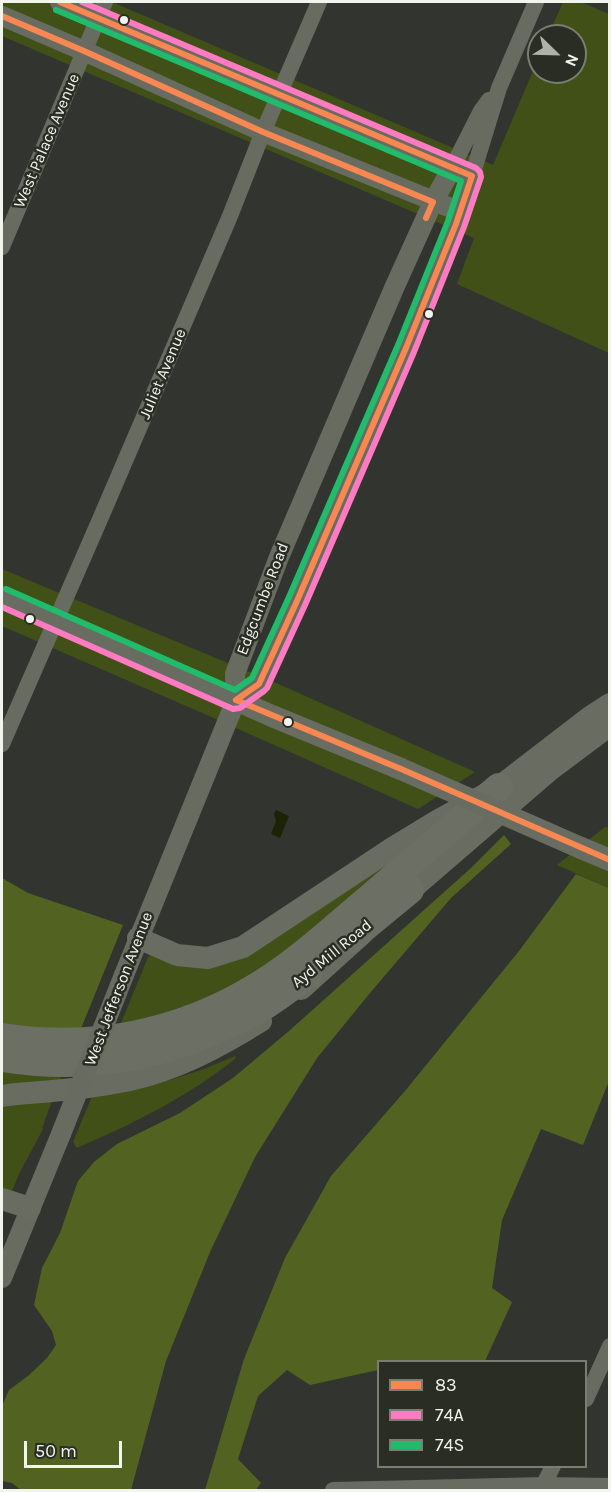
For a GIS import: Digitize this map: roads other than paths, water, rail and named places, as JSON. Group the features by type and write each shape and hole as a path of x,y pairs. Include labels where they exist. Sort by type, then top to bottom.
{"highway":[{"path":"2,1037 60,1042 118,1039 178,1024 231,1001 283,969 500,787"},
{"name":"Ayd Mill Road","path":"2,1058 67,1063 119,1060 180,1045 208,1034 265,1006 292,987 410,890"}],"main road":[{"path":"2,597 609,860"},
{"path":"138,938 177,956 208,958 243,947 391,849 436,821 500,787 609,704"},
{"name":"Ayd Mill Road","path":"410,890 550,770 609,725"},
{"path":"2,1096 132,1080 169,1068 211,1050 271,1014 410,890"},
{"path":"2,1199 30,1208"}],"street":[{"path":"60,2 102,10 280,94 472,176 499,88 536,2"},
{"name":"Juliet Avenue","path":"2,744 231,216 263,132 319,2"},
{"name":"West Palace Avenue","path":"2,247 102,10"},
{"path":"2,16 263,132 461,212"},
{"path":"452,168 481,111 499,88"},
{"name":"Edgcumbe Road","path":"236,700 235,674 279,556 395,286 452,168"},
{"name":"Edgcumbe Road","path":"236,700 259,684 297,601 406,348 461,212 472,176"},
{"name":"West Jefferson Avenue","path":"2,1278 236,700"},
{"path":"587,1395 609,1346"},
{"path":"542,1488 552,1468"},
{"path":"333,1491 609,1486"}]}
